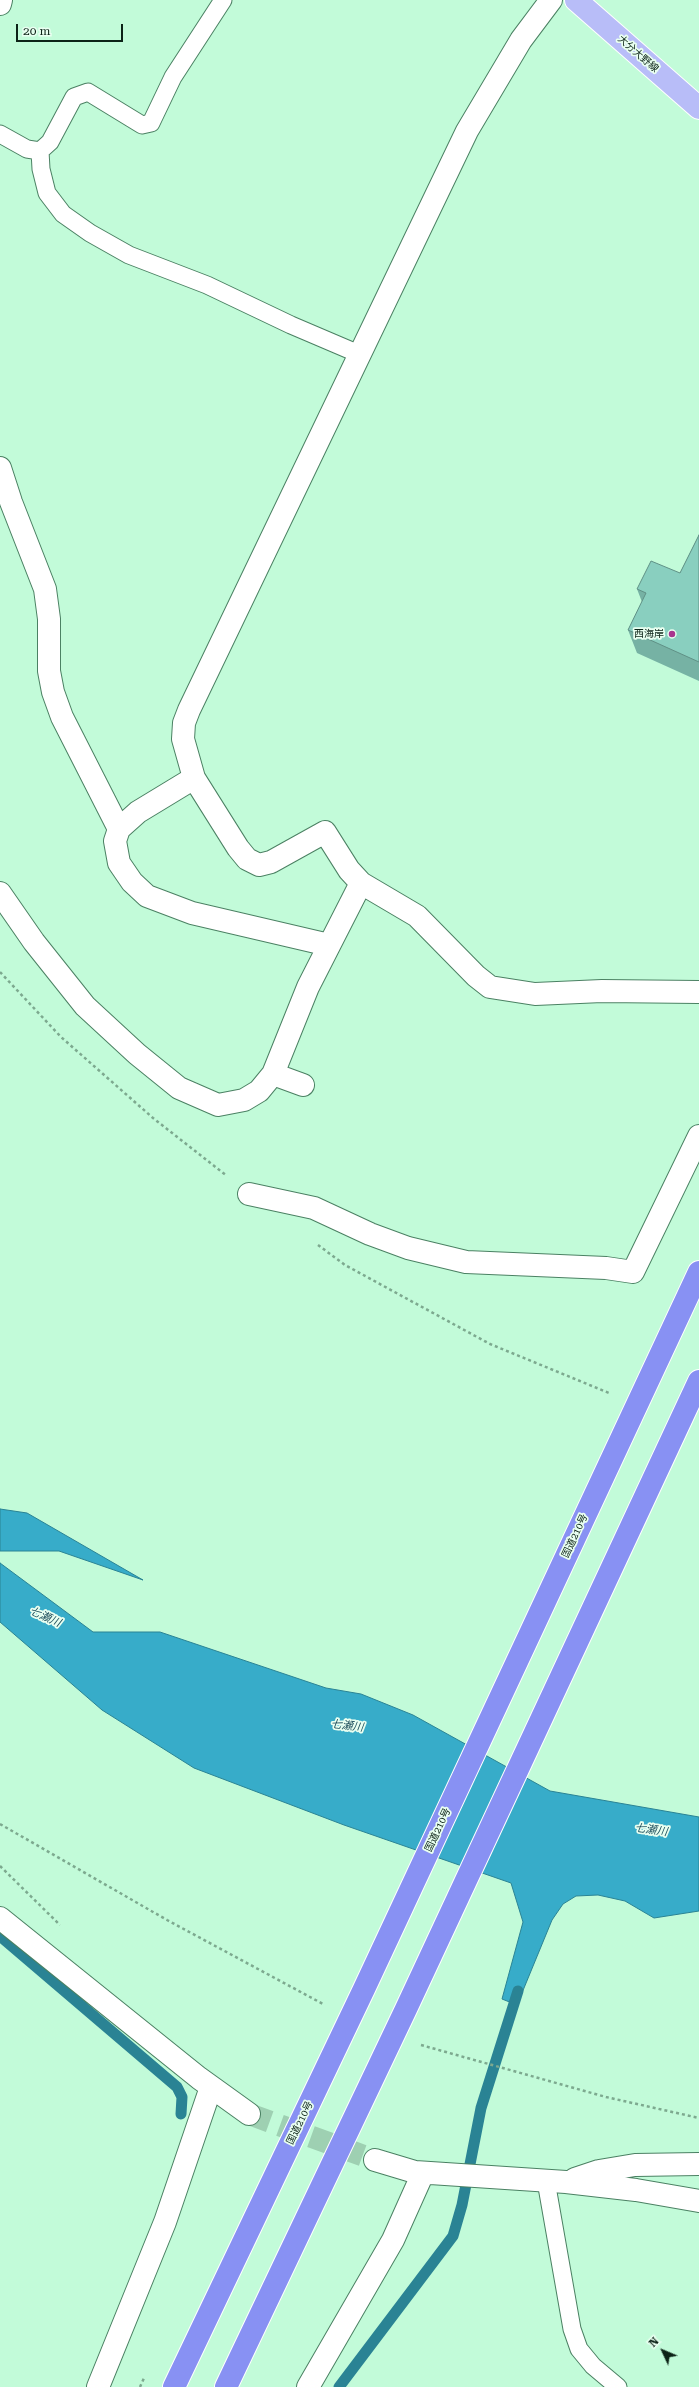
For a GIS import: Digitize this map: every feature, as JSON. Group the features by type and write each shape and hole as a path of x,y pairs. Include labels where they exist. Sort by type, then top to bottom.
{"highway":[{"name":"国道210号","path":"174,2387 364,1989 699,1272"},
{"path":"226,2387 406,2009 699,1381"}],"main road":[{"name":"大分大野線","path":"576,0 699,108"}],"street":[{"path":"0,4 1,0"},
{"path":"551,0 521,40 467,131 186,716 182,739 194,778 238,848 247,859 259,865 271,862 325,832 349,870 360,883 417,916 476,976 490,987 535,994 602,991 699,992"},
{"path":"0,468 11,502 45,589 49,619 49,671 53,692 62,717 119,828"},
{"path":"194,778 138,812 119,828 115,841 119,863 132,882 147,896 192,913 329,945"},
{"path":"0,893 34,942 85,1006 137,1054 179,1088 218,1105 244,1100 259,1091 274,1074 308,987 360,883"},
{"path":"274,1074 303,1086"},
{"path":"249,1194 314,1208 370,1234 408,1248 466,1262 606,1268 633,1272 699,1136"},
{"path":"0,1918 211,2087 249,2114"},
{"path":"98,2387 165,2222 211,2087"},
{"path":"375,2160 423,2173 556,2181 636,2190 699,2201"},
{"path":"556,2181 599,2171 636,2165 699,2164"},
{"path":"308,2387 393,2240 423,2173"}],"lane":[{"path":"40,151 50,142 74,97 88,92 142,126 151,123 173,77 223,0"},
{"path":"0,134 27,149 40,151"},
{"path":"40,151 41,169 47,193 63,214 90,233 129,255 207,285 291,326 359,354"},
{"path":"556,2181 572,2329 579,2350 593,2366 618,2387"}],"path":[{"path":"0,1824 167,1920 323,2004"},
{"path":"418,2044 599,2095 699,2118"}],"water":[{"path":"0,1509 27,1513 143,1580 59,1551 0,1551"},
{"name":"七瀬川","path":"0,1563 93,1632 160,1632 326,1688 361,1694 413,1715 550,1791 699,1817 699,1911 654,1918 625,1901 598,1895 576,1896 563,1904 552,1920 517,2005 502,1999 523,1922 511,1883 344,1825 194,1768 102,1710 0,1622"}],"building":[{"path":"699,535 699,662 628,630 646,593 637,589 651,561 680,573"}],"waterway":[{"path":"0,1936 177,2087 182,2097 181,2114"},
{"path":"339,2387 453,2236 462,2205 481,2108 518,1991"}],"tunnel":[{"path":"249,2114 375,2160"}],"place":[{"name":"西海岸","path":"672,634"}]}
